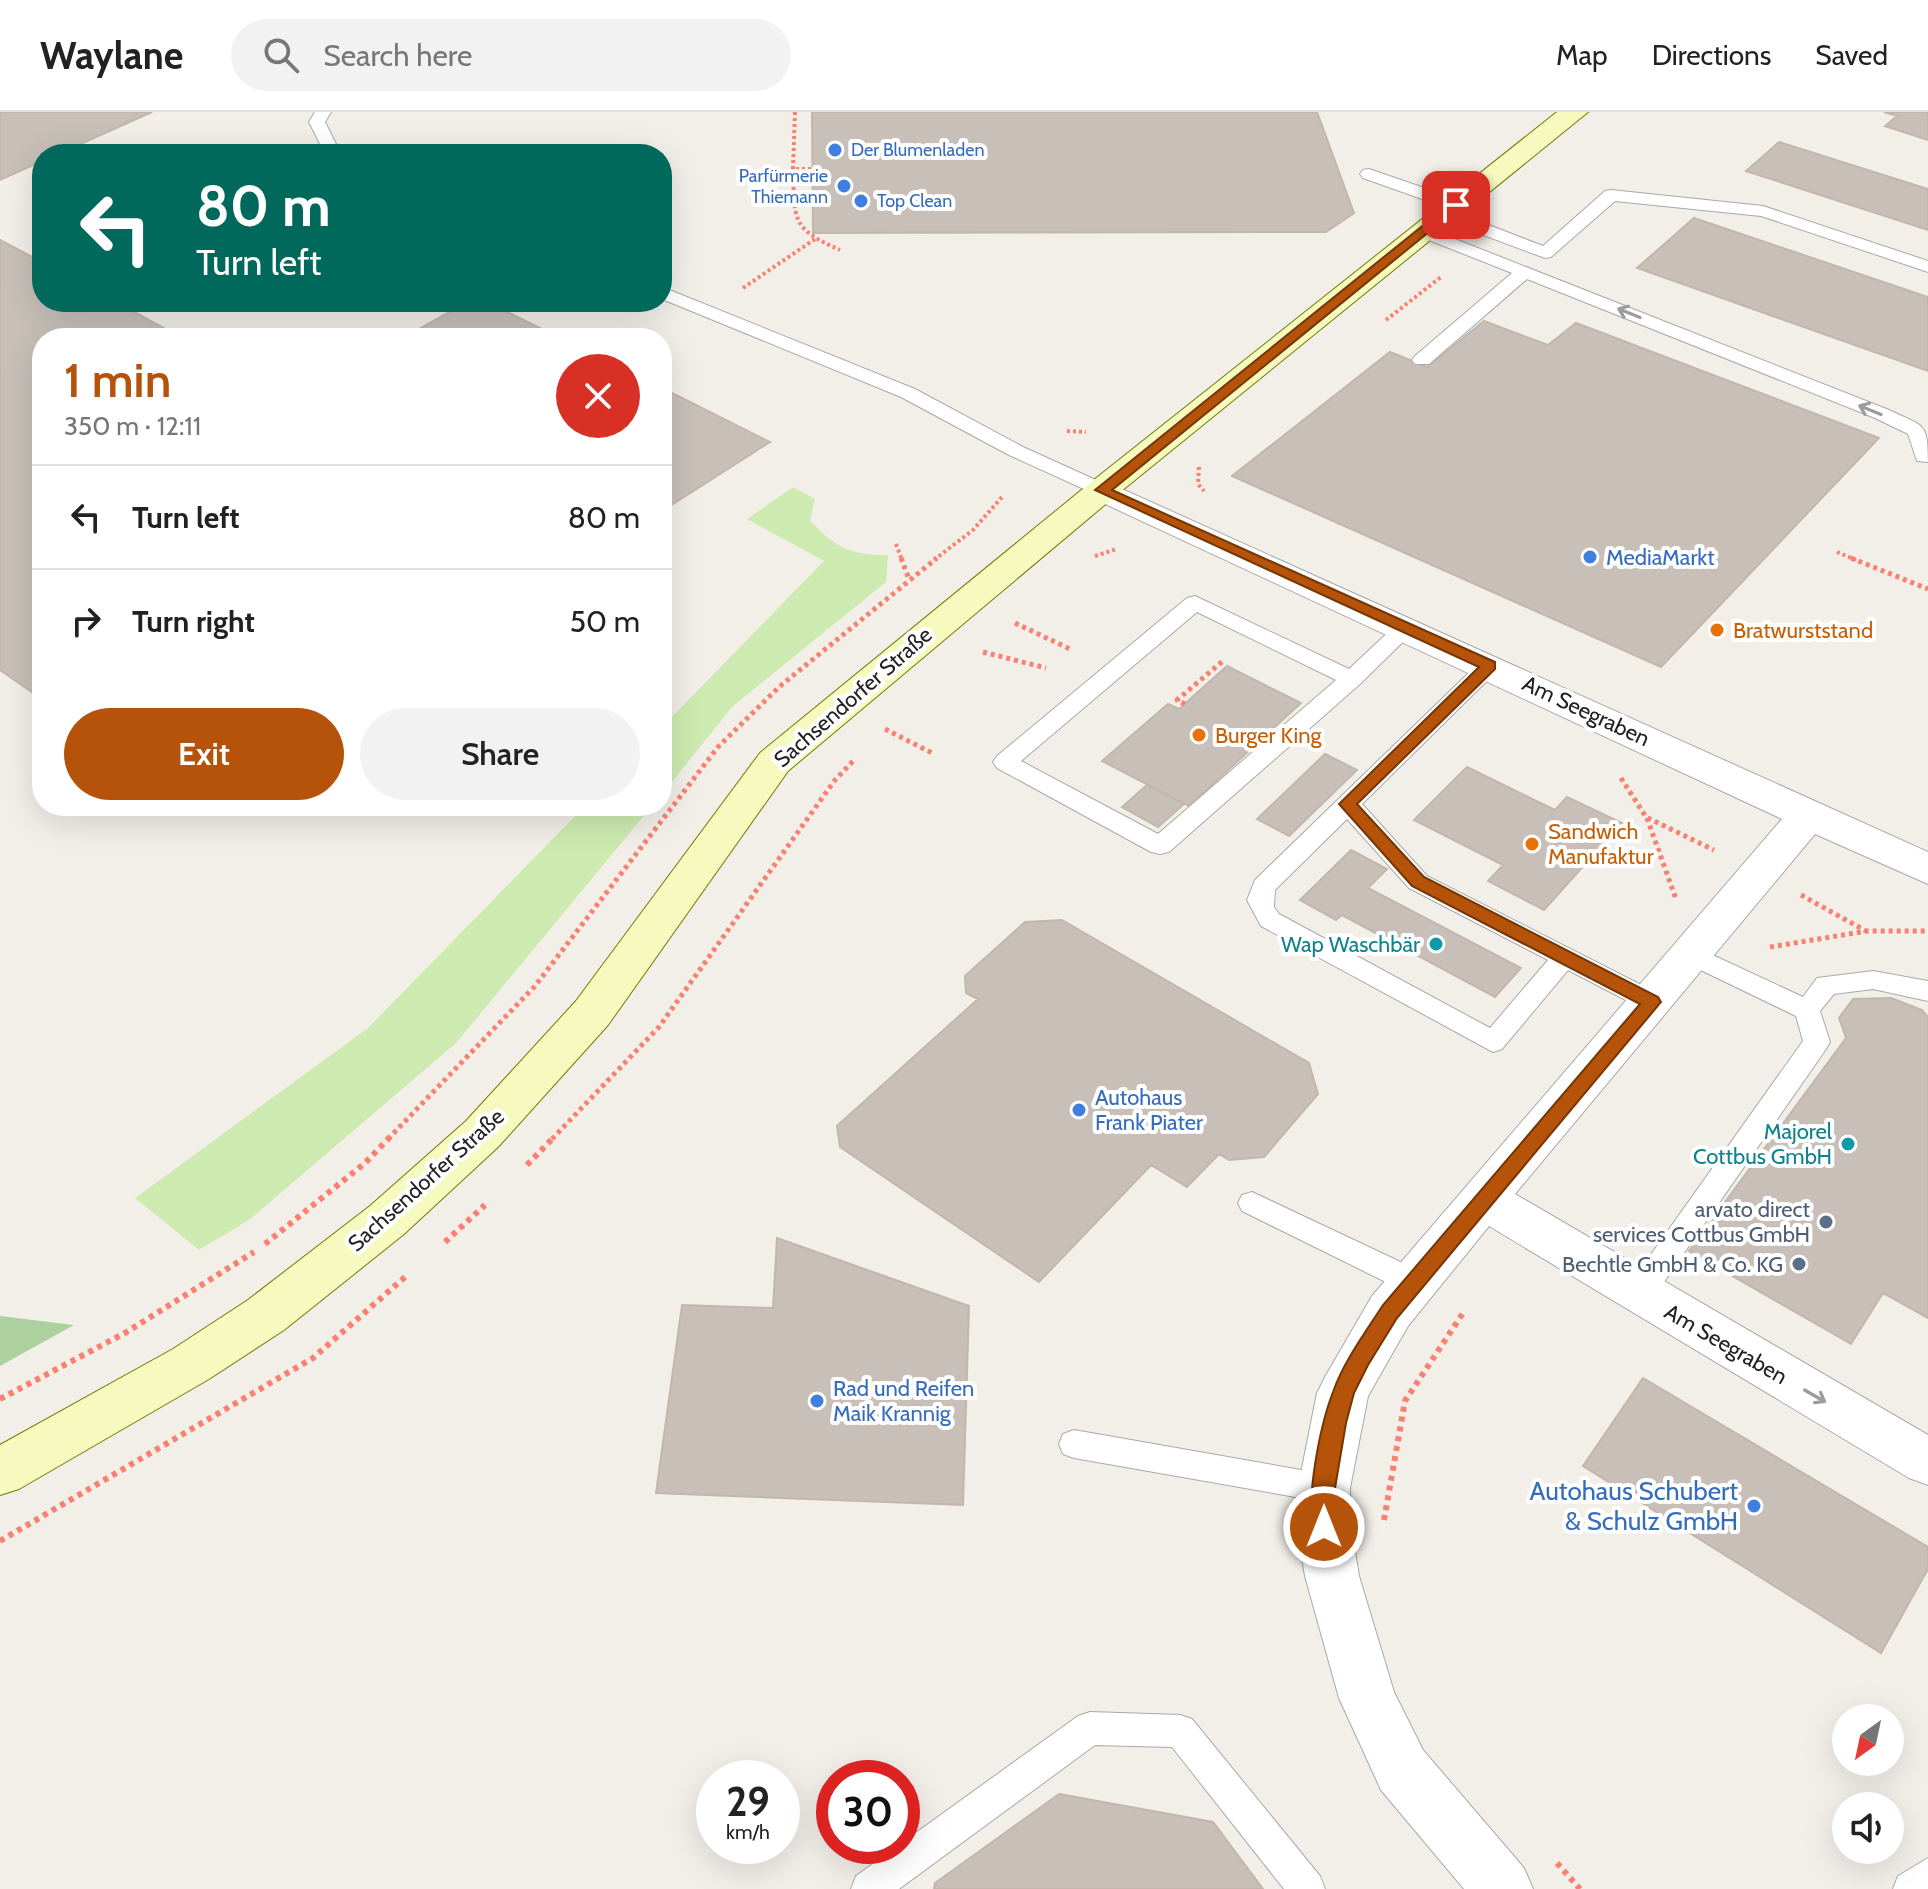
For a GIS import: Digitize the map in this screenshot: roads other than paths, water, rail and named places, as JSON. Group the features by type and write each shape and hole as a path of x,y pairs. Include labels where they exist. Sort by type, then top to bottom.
{"main road":[{"name":"Sachsendorfer Straße","path":"20,1461 191,1364 266,1315 419,1191 482,1134 592,1013 774,762 1102,490 1574,112"}],"street":[{"name":"Am Seegraben","path":"1102,490 1928,869"},
{"path":"1503,1889 1402,1770 1367,1698 1332,1576 1324,1527 1324,1488 1343,1393 1383,1323 1414,1282 1652,1002 1703,947 1808,814"},
{"name":"Am Seegraben","path":"1483,1199 1928,1462"}],"lane":[{"path":"323,112 317,122 328,144"},
{"path":"1369,174 1525,272 1882,414 1917,431 1924,457"},
{"path":"1441,217 1545,253 1611,195 1763,211 1928,267"},
{"path":"1422,360 1525,272"},
{"path":"672,296 908,393 1016,451 1102,490"},
{"path":"1352,679 1195,603 1005,762 1160,846 1352,679 1406,628"},
{"path":"1489,666 1264,886 1258,899 1260,908 1270,920 1493,1042 1566,956"},
{"path":"1348,804 1418,882 1652,1002"},
{"path":"1640,1293 1817,1042 1807,1010 1703,947"},
{"path":"1807,1010 1826,985 1873,980 1928,991"},
{"path":"1252,1203 1414,1282"},
{"path":"1074,1444 1324,1488"},
{"path":"869,1889 1090,1728 1180,1731 1307,1889"},
{"path":"1911,1889 1928,1876"}],"place":[{"name":"Der Blumenladen","path":"835,150"},
{"name":"Parfürmerie Thiemann","path":"844,186"},
{"name":"Top Clean","path":"861,201"},
{"name":"MediaMarkt","path":"1590,557"},
{"name":"Bratwurststand","path":"1717,630"},
{"name":"Burger King","path":"1199,735"},
{"name":"Sandwich Manufaktur","path":"1532,844"},
{"name":"Wap Waschbär","path":"1436,944"},
{"name":"Autohaus Frank Piater","path":"1079,1110"},
{"name":"Majorel Cottbus GmbH","path":"1848,1144"},
{"name":"arvato direct services Cottbus GmbH","path":"1826,1222"},
{"name":"Bechtle GmbH & Co. KG","path":"1799,1264"},
{"name":"Rad und Reifen Maik Krannig","path":"817,1401"},
{"name":"Autohaus Schubert & Schulz GmbH","path":"1754,1506"}]}
